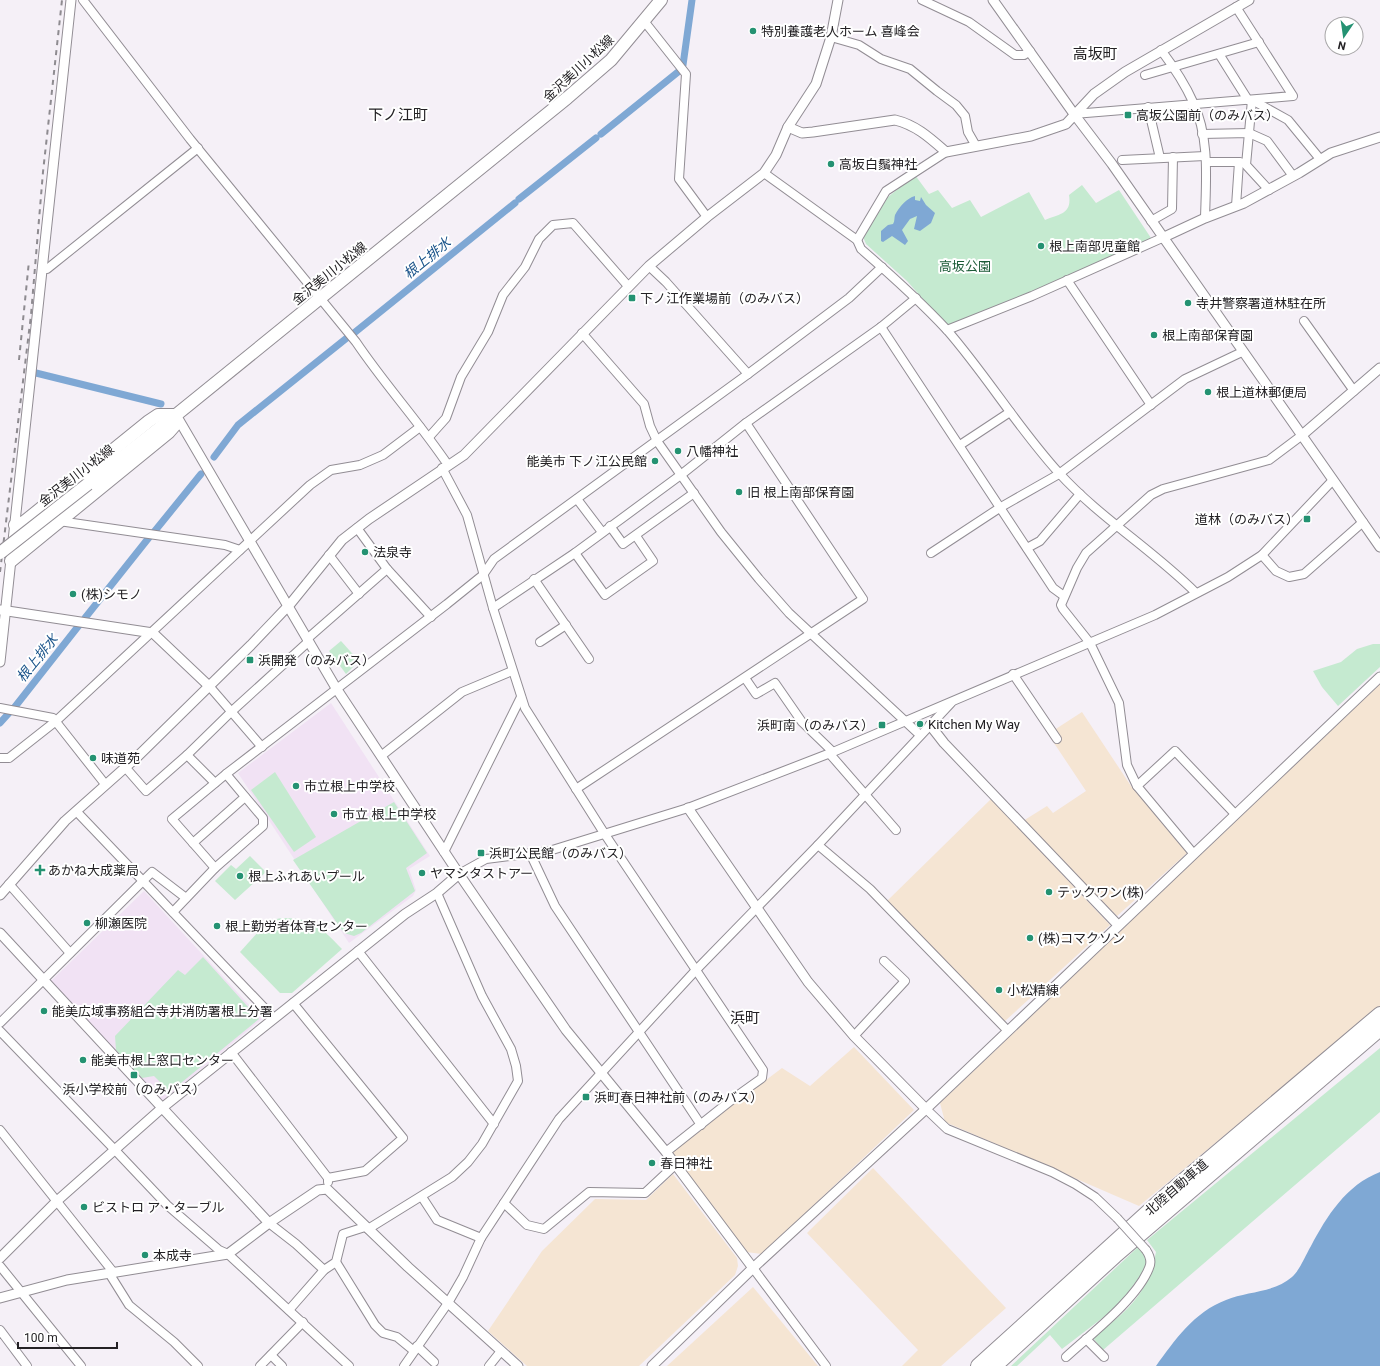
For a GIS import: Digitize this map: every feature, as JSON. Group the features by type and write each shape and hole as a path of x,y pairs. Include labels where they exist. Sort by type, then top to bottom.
{"highway":[{"name":"北陸自動車道","path":"978,1366 1172,1190 1380,1014"},
{"name":"北陸自動車道","path":"995,1366 1115,1256 1380,1029"}],"main road":[{"name":"金沢美川小松線","path":"0,553 321,299 567,98 612,60 661,0"},
{"path":"11,561 169,432 176,424 176,415 158,415 149,421 24,522 15,526"}],"street":[{"path":"0,662 3,610 15,526 71,0"},
{"path":"84,0 198,148 321,299 429,437 445,466 467,515 493,608 525,708 604,833 763,1070 762,1078 734,1098 666,1152"},
{"path":"0,895 65,821 77,812 105,784 210,687 287,606 342,540 445,466 470,450 582,332 649,266 707,217 764,173 776,155 788,127 816,84 831,37 838,0"},
{"path":"922,0 969,22 1015,55 1024,55 1030,51"},
{"path":"993,0 1074,114 1112,164 1152,221 1162,238 1380,547"},
{"path":"857,240 886,191 946,152 1031,136 1066,124 1094,94 1125,72 1249,0"},
{"path":"1074,114 1293,96 1236,7"},
{"path":"644,21 686,74 679,179 707,217"},
{"path":"831,37 859,45 881,59 910,69 956,105 965,116 968,132 976,146"},
{"path":"1145,75 1259,42"},
{"path":"1161,50 1173,67 1194,103 1202,134 1205,159 1205,218"},
{"path":"1219,54 1250,100 1288,120 1320,159"},
{"path":"1236,206 1242,163 1249,133 1250,100"},
{"path":"1148,107 1160,158"},
{"path":"788,127 802,133 895,120 907,122 923,132 946,152"},
{"path":"1202,134 1249,133 1267,141 1294,176"},
{"path":"946,330 1032,296 1205,218 1236,206 1269,190 1320,159 1353,144 1380,137"},
{"path":"42,268 47,269 198,148"},
{"path":"1152,221 1172,209 1173,157"},
{"path":"1122,160 1173,157 1242,163 1269,190"},
{"path":"764,173 857,240 861,248 916,298 946,330 1060,474 1080,494 1196,593"},
{"path":"429,437 446,418 461,377 488,332 503,295 525,267 539,239 552,225 572,223 628,286"},
{"path":"649,266 666,282 748,374"},
{"path":"215,868 172,819 226,774 336,688 431,617 483,574 494,559 657,441 849,298 882,267"},
{"path":"1067,280 1151,405"},
{"path":"493,608 534,579 575,553 682,474 746,423 881,327 916,298"},
{"path":"1304,321 1354,391"},
{"path":"881,327 1053,588 1064,596"},
{"path":"582,332 644,404 650,426 657,441 743,561 789,613 920,735"},
{"path":"931,553 1001,507 1060,474 1185,379 1242,352"},
{"path":"1194,853 1137,786 1127,765 1118,703 1090,643 1063,610 1061,605 1064,596 1086,553 1151,495 1163,489 1269,460 1301,436 1380,368"},
{"path":"960,445 1010,412"},
{"path":"176,415 336,688 459,874 566,1030 666,1152 826,1366"},
{"path":"576,789 863,599 746,423"},
{"path":"0,758 9,758 56,721 152,633 250,539 310,485 331,470 360,465 383,455 420,427"},
{"path":"0,1258 58,1200 162,1108 358,951 405,914 437,893 459,874 486,859 549,851 688,808 831,752 1155,615 1228,577 1262,555 1333,480"},
{"path":"610,526 623,544 694,493"},
{"path":"1027,548 1040,541 1080,494"},
{"path":"577,499 602,532"},
{"path":"59,521 225,545 240,550"},
{"path":"1262,555 1276,571 1289,577 1304,574 1363,522"},
{"path":"357,528 387,569 431,617"},
{"path":"575,553 605,595 653,561 636,536"},
{"path":"329,555 360,594"},
{"path":"125,767 146,791 187,755 231,712 387,569"},
{"path":"534,579 589,659"},
{"path":"3,610 152,633 210,687 262,747"},
{"path":"540,642 566,625"},
{"path":"381,756 462,692 512,671"},
{"path":"1013,674 1057,739"},
{"path":"652,1366 753,1268 926,1109 1380,677"},
{"path":"745,678 756,694 775,683 802,722 831,752 896,830"},
{"path":"444,852 521,697"},
{"path":"404,1366 448,1302 463,1277 481,1238 559,1119 696,970 818,845 953,701"},
{"path":"0,708 54,718 105,784"},
{"path":"930,725 944,743 1118,925"},
{"path":"1137,786 1175,751 1235,814"},
{"path":"187,755 215,783"},
{"path":"173,912 215,868 263,826 263,818 226,774"},
{"path":"193,843 245,797"},
{"path":"688,808 808,982 854,1036 926,1109 947,1128 1052,1172 1075,1184 1095,1197 1117,1218 1146,1250 1150,1257 1150,1267 1145,1275 1120,1308 1066,1356"},
{"path":"77,812 274,1018"},
{"path":"818,845 875,895 1008,1031"},
{"path":"530,853 555,906 701,1125"},
{"path":"0,1023 152,872 186,898"},
{"path":"10,884 70,953"},
{"path":"288,1310 324,1270 336,1262 343,1234 366,1228 422,1197 452,1177 468,1162 482,1144 518,1081 516,1066 511,1049 482,996 437,893"},
{"path":"0,933 269,1223 296,1244 324,1270"},
{"path":"358,951 494,1124"},
{"path":"854,1036 904,981 884,961"},
{"path":"292,1004 404,1138 365,1171 328,1178"},
{"path":"0,1032 114,1149 167,1206 219,1250 228,1254 303,1322 345,1365"},
{"path":"231,1052 328,1178 326,1189"},
{"path":"0,1130 58,1200 112,1273 129,1305 174,1342 198,1366"},
{"path":"504,1203 527,1225 544,1229 589,1192 645,1193 675,1164"},
{"path":"0,1298 67,1280 228,1254 269,1223 318,1190 326,1189"},
{"path":"326,1189 366,1228 518,1366"},
{"path":"422,1197 437,1220 481,1238"},
{"path":"336,1262 375,1325 383,1333 397,1337 434,1362"},
{"path":"0,1266 81,1366"},
{"path":"260,1366 303,1322"},
{"path":"0,1330 27,1366"},
{"path":"1086,1339 1104,1357"},
{"path":"488,1366 501,1352"},
{"path":"271,1355 282,1366"}],"shaded area":[{"name":"小松精練","path":"1380,684 1380,1007 1139,1206 945,1122 940,1103"},
{"name":"市立 根上中学校","path":"331,703 430,856 409,869 416,890 413,896 349,943 238,773"},
{"path":"1082,712 1131,786 1187,853 1117,916 1023,821 1047,806 1053,813 1086,791 1048,734"},
{"path":"991,799 1110,925 1004,1022 886,902"},
{"path":"144,891 262,1019 161,1102 50,982"},
{"path":"854,1047 914,1110 762,1254 746,1252 672,1158 672,1150 782,1068 810,1086"},
{"path":"873,1168 1006,1308 941,1366 902,1366 918,1350 807,1233"},
{"path":"673,1174 737,1258 738,1266 735,1275 639,1366 527,1366 488,1331 542,1251 595,1199 646,1200"},
{"path":"753,1287 818,1366 667,1366"}],"green space":[{"name":"高坂公園","path":"915,175 929,194 938,190 952,208 970,200 981,217 1029,192 1045,220 1067,210 1069,206 1069,195 1082,185 1096,203 1119,190 1151,238 1136,247 953,326 945,324 907,281 866,244 863,237 888,197"},
{"path":"341,641 359,661 346,674 329,651"},
{"path":"1373,644 1380,644 1380,667 1338,706 1322,687 1313,671 1341,662 1357,649"},
{"path":"275,772 316,837 294,852 251,790"},
{"path":"394,802 427,853 406,868 415,891 361,933 354,936 344,933 293,860"},
{"name":"根上ふれあいプール","path":"250,856 266,872 235,900 215,881 231,865 236,869"},
{"path":"281,918 300,919 315,925 342,949 292,993 280,993 240,952 268,921"},
{"path":"203,957 259,1019 170,1092 154,1076 142,1078 116,1050 115,1036 178,970 185,975"},
{"path":"1380,1048 1380,1112 1103,1350 1093,1338 1116,1320 1134,1302 1147,1281 1156,1252 1147,1240"},
{"path":"1138,1247 1144,1253 1147,1261 1144,1271 1118,1306 1062,1349 1050,1335 1017,1366 1011,1366"}],"water":[{"path":"915,196 915,200 920,201 921,197 926,205 935,213 931,223 920,231 914,229 917,216 910,219 902,230 908,241 905,245 892,236 883,242 881,241 881,231 888,225 893,224 895,215 901,206"},
{"path":"1380,1172 1380,1366 1156,1366 1170,1346 1186,1328 1204,1312 1226,1300 1269,1289 1292,1277 1300,1267 1331,1213 1347,1193 1368,1178"}],"waterway":[{"name":"根上排水","path":"683,65 692,0"},
{"name":"根上排水","path":"601,134 678,72"},
{"name":"根上排水","path":"519,199 596,138"},
{"name":"根上排水","path":"354,333 515,203"},
{"name":"根上排水","path":"214,457 238,425 348,337"},
{"path":"36,373 161,404"},
{"name":"根上排水","path":"154,532 201,474"},
{"name":"根上排水","path":"85,618 151,535"},
{"name":"根上排水","path":"14,708 80,624"},
{"name":"根上排水","path":"0,723 9,713"}],"railway":[{"path":"0,572 31,315 43,172 62,0"},
{"path":"19,360 29,261"}],"place":[{"name":"特別養護老人ホーム 喜峰会","path":"753,31"},
{"name":"高坂公園前（のみバス）","path":"1128,115"},
{"name":"高坂白鬚神社","path":"831,164"},
{"name":"根上南部児童館","path":"1041,246"},
{"name":"下ノ江作業場前（のみバス）","path":"632,298"},
{"name":"寺井警察署道林駐在所","path":"1188,303"},
{"name":"根上南部保育園","path":"1154,335"},
{"name":"根上道林郵便局","path":"1208,392"},
{"name":"八幡神社","path":"678,451"},
{"name":"能美市 下ノ江公民館","path":"655,461"},
{"name":"旧 根上南部保育園","path":"739,492"},
{"name":"道林（のみバス）","path":"1307,519"},
{"name":"法泉寺","path":"365,552"},
{"name":"(株)シモノ","path":"73,594"},
{"name":"浜開発（のみバス）","path":"250,660"},
{"name":"Kitchen My Way","path":"920,724"},
{"name":"浜町南（のみバス）","path":"882,725"},
{"name":"味道苑","path":"93,758"},
{"name":"市立根上中学校","path":"296,786"},
{"name":"市立 根上中学校","path":"334,814"},
{"name":"浜町公民館（のみバス）","path":"481,853"},
{"name":"あかね大成薬局","path":"40,870"},
{"name":"ヤマシタストアー","path":"422,873"},
{"name":"根上ふれあいプール","path":"240,876"},
{"name":"テックワン(株)","path":"1049,892"},
{"name":"柳瀬医院","path":"87,923"},
{"name":"根上勤労者体育センター","path":"217,926"},
{"name":"(株)コマクソン","path":"1030,938"},
{"name":"小松精練","path":"999,990"},
{"name":"能美広域事務組合寺井消防署根上分署","path":"44,1011"},
{"name":"能美市根上窓口センター","path":"83,1060"},
{"name":"浜小学校前（のみバス）","path":"134,1075"},
{"name":"浜町春日神社前（のみバス）","path":"586,1097"},
{"name":"春日神社","path":"652,1163"},
{"name":"ビストロ ア・ターブル","path":"84,1207"},
{"name":"本成寺","path":"145,1255"}],"district":[{"name":"高坂町","path":"1095,54"},
{"name":"下ノ江町","path":"398,115"},
{"name":"浜町","path":"745,1018"}]}
